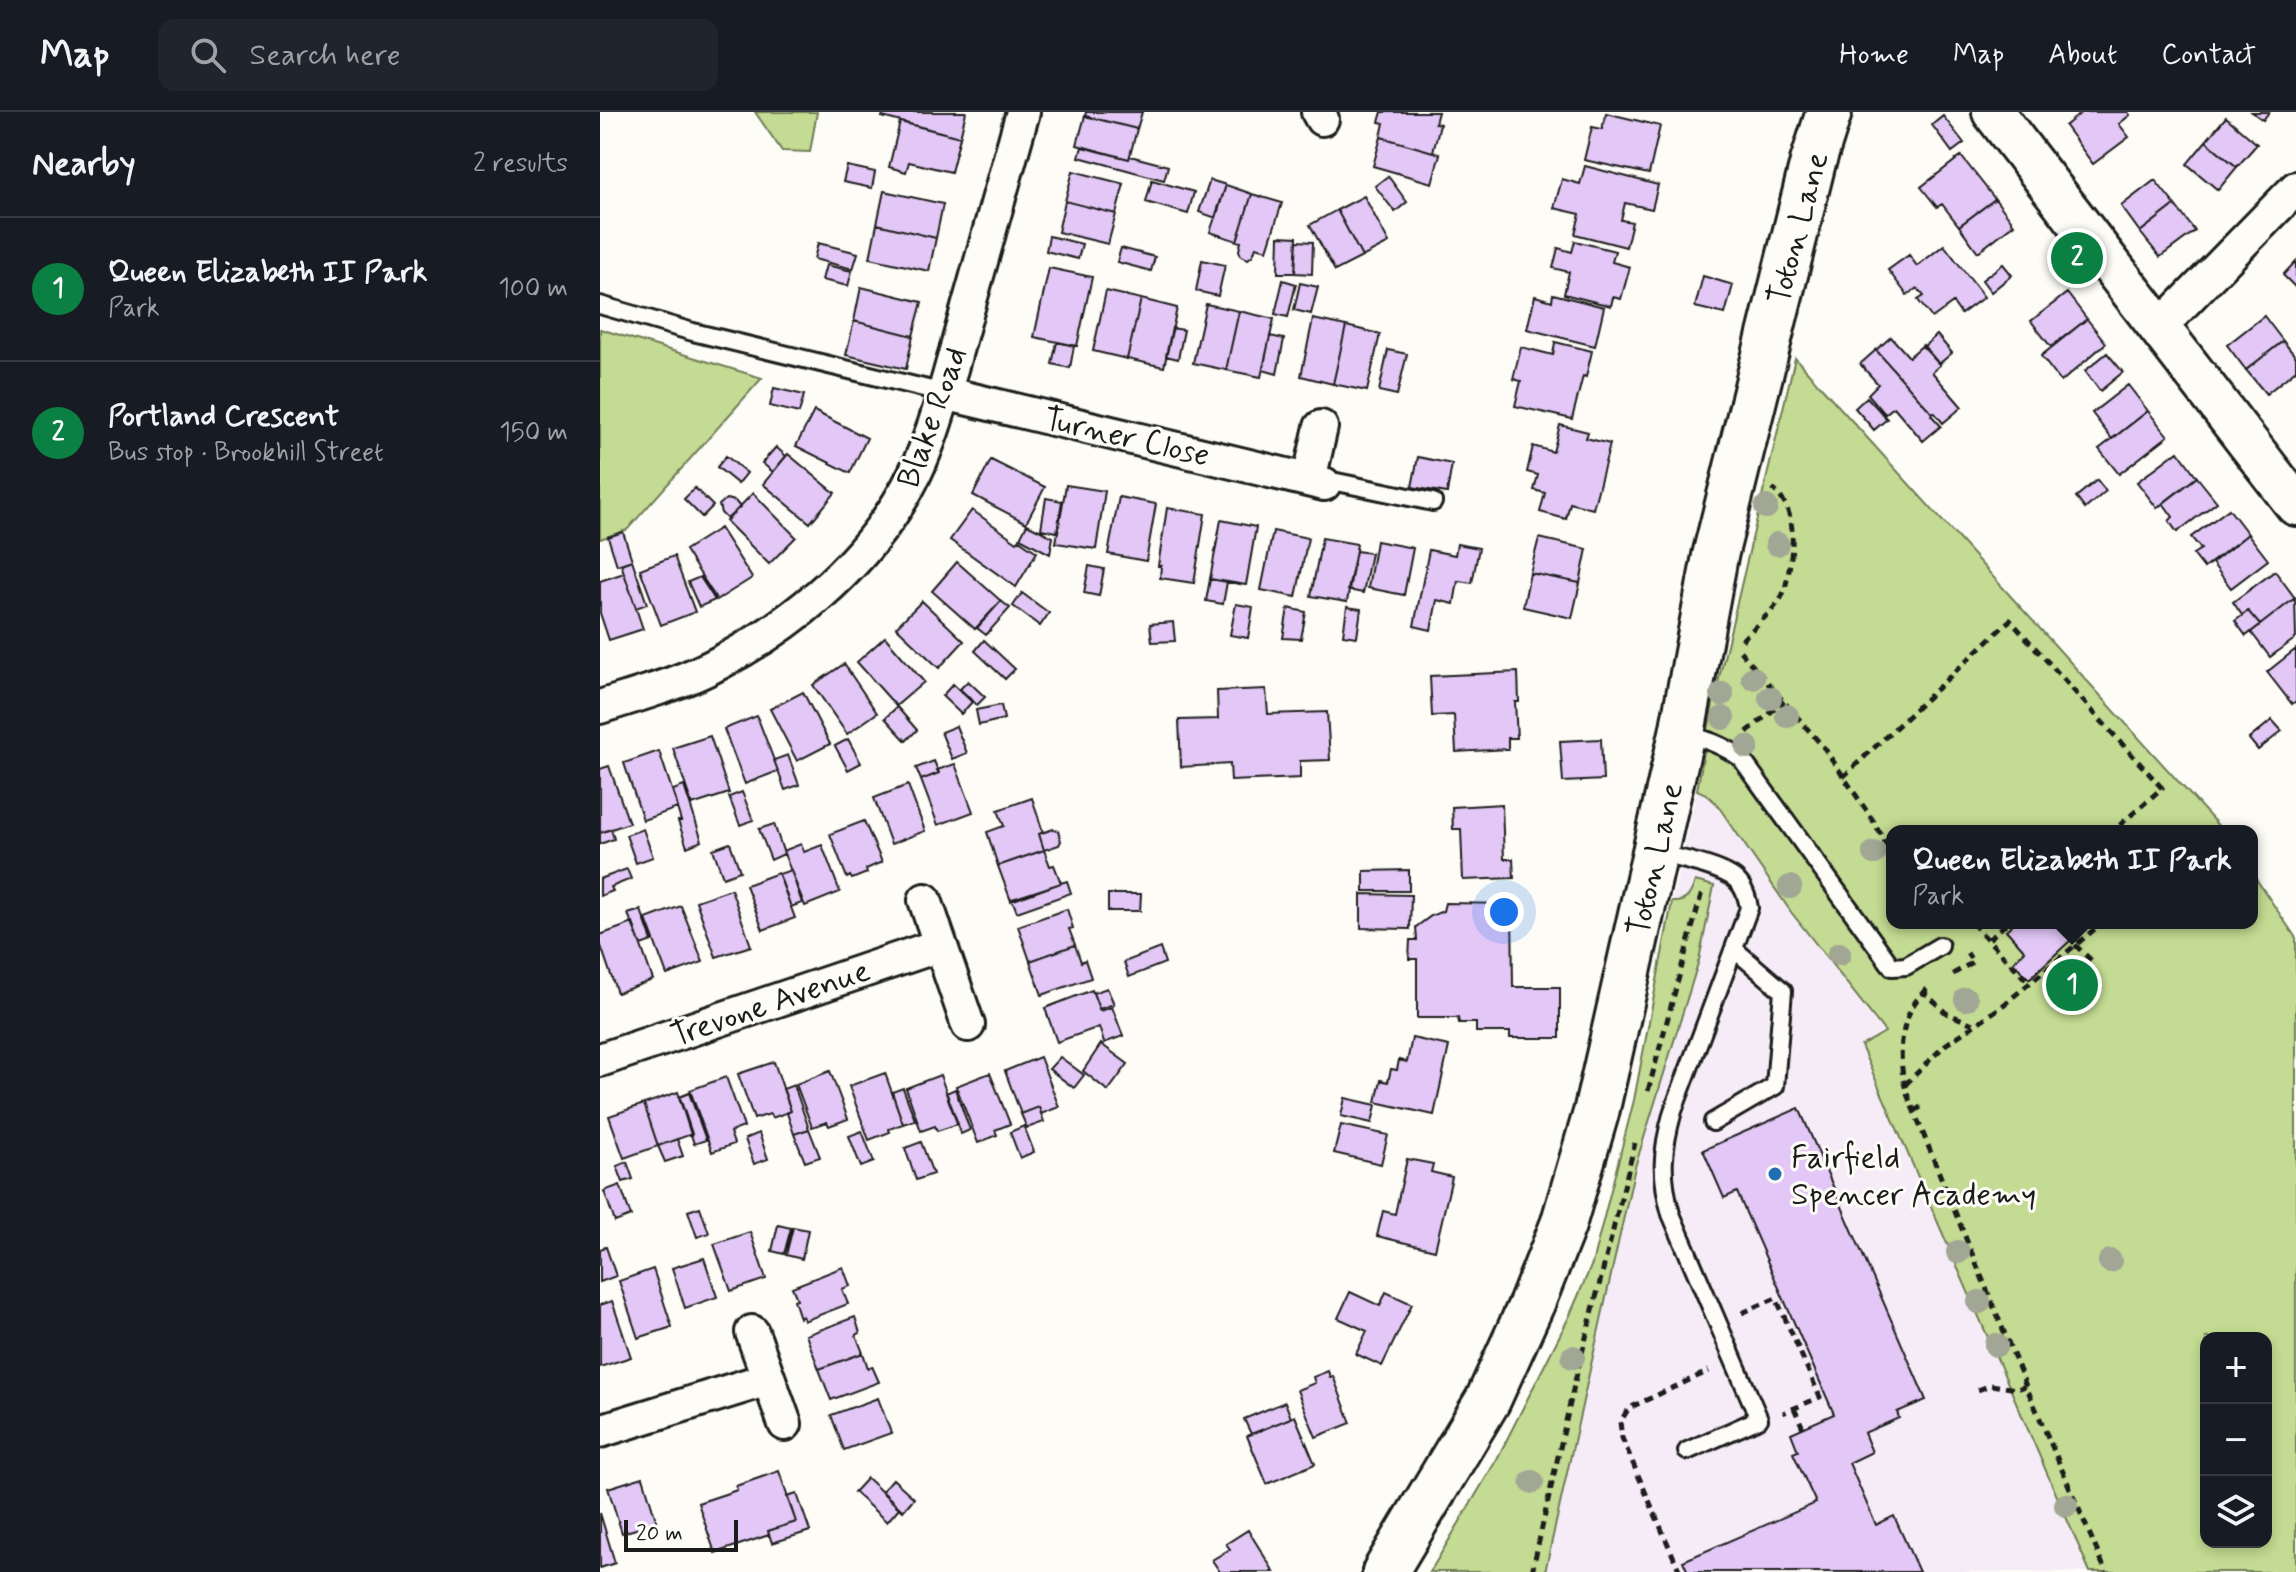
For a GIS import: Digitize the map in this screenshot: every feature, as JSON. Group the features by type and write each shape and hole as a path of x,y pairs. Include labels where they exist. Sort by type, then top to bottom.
{"main road":[{"name":"Toton Lane","path":"1385,1572 1488,1400 1563,1225 1596,1113 1682,733 1730,491 1813,162 1829,112"}],"street":[{"name":"Blake Road","path":"600,707 696,675 773,631 849,567 899,502 918,467 944,393 1023,112"},
{"path":"1993,112 2296,505"},
{"path":"2160,327 2296,188"},
{"name":"Turner Close","path":"944,393 1317,482"},
{"path":"1317,482 1321,427"},
{"path":"925,900 968,1025"},
{"name":"Trevone Avenue","path":"600,1060 940,945"},
{"path":"752,1332 785,1424"},
{"path":"600,1431 768,1379"}],"lane":[{"path":"600,305 693,332 944,393"},
{"name":"Turner Close","path":"1317,482 1337,482 1433,502"},
{"path":"1682,733 1728,748 1741,758 1892,967 1906,966 1940,946"},
{"path":"1655,852 1732,876 1747,896 1749,908 1673,1111 1665,1142 1663,1186 1671,1214 1759,1419 1687,1451"},
{"path":"1713,1122 1775,1086 1783,991 1734,949"}],"path":[{"path":"1730,491 1755,497 1758,484 1775,490 1791,520 1793,534 1788,576 1781,598 1736,646 1827,747 1886,844"},
{"path":"1843,777 2010,620 2162,788 2120,825"},
{"path":"1753,727 1784,701"},
{"path":"1648,1092 1709,868"},
{"path":"1978,929 2030,984"},
{"path":"1989,939 2000,929"},
{"path":"1904,1086 1945,1045 2030,984 2095,929"},
{"path":"2075,945 2092,961"},
{"path":"1948,977 1973,962"},
{"path":"1906,966 1923,991 1946,1013 1974,1024"},
{"path":"1936,984 1923,991 1911,1008 1902,1034 1904,1086 2026,1386 2106,1572"},
{"path":"1914,1111 1926,1104"},
{"path":"1532,1572 1575,1381 1637,1136"},
{"path":"1719,1324 1776,1298 1820,1397 1782,1414"},
{"path":"1978,1390 1991,1385 2017,1389 2026,1386"},
{"path":"1794,1408 1803,1428"}],"shaded area":[{"name":"Fairfield Spencer Academy","path":"1697,790 1716,803 1791,912 1886,1033 1861,1046 2090,1572 1545,1572 1635,1167 1699,960 1714,886 1672,902"}],"green space":[{"path":"755,112 817,112 810,152 782,151"},
{"path":"600,329 762,378 627,530 600,539"},
{"path":"1795,358 2218,825 1886,825 1886,929 2258,929 2258,882 2296,938 2296,1572 2090,1572 1861,1046 1885,1032 1791,912 1716,803 1697,790 1713,704"},
{"path":"1695,881 1714,886 1699,960 1635,1167 1545,1572 1430,1572 1497,1459 1569,1317 1592,1264 1634,1100 1672,902 1688,897"}],"building":[{"path":"884,112 966,112 960,137 882,117"},
{"path":"1086,112 1142,112 1137,129 1085,116"},
{"path":"1382,112 1438,112 1435,123 1440,124 1433,152 1381,137 1384,123 1379,122"},
{"path":"2082,112 2128,112 2130,115 2119,124 2129,137 2093,164 2065,126"},
{"path":"2252,112 2269,112 2263,120"},
{"path":"1606,113 1660,126 1649,174 1584,160 1592,127 1602,129"},
{"path":"1085,116 1137,129 1129,159 1077,145"},
{"path":"1943,116 1964,143 1952,152 1932,125"},
{"path":"2226,117 2257,144 2237,167 2206,141"},
{"path":"900,122 960,137 951,172 909,162 906,172 889,167"},
{"path":"1381,137 1440,154 1432,183 1373,166"},
{"path":"2206,141 2237,167 2218,190 2187,164"},
{"path":"1082,147 1168,166 1164,180 1079,157"},
{"path":"1961,156 1995,199 1959,226 1942,204 1937,207 1921,187"},
{"path":"847,166 875,172 872,188 843,182"},
{"path":"1585,166 1658,185 1652,209 1625,203 1621,220 1632,222 1626,247 1575,234 1580,214 1554,208 1562,179 1580,184"},
{"path":"1073,171 1124,184 1116,214 1065,201"},
{"path":"1388,176 1407,202 1395,212 1375,186"},
{"path":"1152,180 1194,192 1188,214 1146,202"},
{"path":"1210,180 1226,185 1216,218 1199,212"},
{"path":"2155,180 2175,205 2140,232 2121,206"},
{"path":"1226,185 1252,194 1237,241 1210,232"},
{"path":"884,191 943,204 936,238 877,224"},
{"path":"1252,194 1282,203 1267,250 1256,247 1248,259 1241,256 1241,242 1237,241"},
{"path":"1364,196 1389,243 1362,257 1337,210"},
{"path":"1995,199 2014,224 1978,252 1959,226"},
{"path":"1065,201 1116,214 1108,244 1058,232"},
{"path":"2175,205 2195,231 2160,257 2140,232"},
{"path":"1337,210 1362,257 1335,271 1310,225"},
{"path":"877,224 936,238 929,271 870,258"},
{"path":"1049,236 1082,244 1078,259 1046,251"},
{"path":"1279,236 1297,237 1295,273 1278,273"},
{"path":"1297,241 1313,242 1312,274 1295,273"},
{"path":"1575,241 1615,251 1612,262 1630,267 1621,299 1613,297 1611,306 1564,294 1569,272 1553,268 1558,248 1572,252"},
{"path":"818,243 858,253 853,269 814,259"},
{"path":"1944,245 1984,297 1961,314 1953,303 1932,318 1918,300 1924,296 1917,288 1907,295 1888,270 1909,255 1917,266"},
{"path":"1121,248 1155,257 1151,271 1117,262"},
{"path":"1202,260 1225,265 1218,296 1196,291"},
{"path":"2296,261 2296,288 2283,275"},
{"path":"2003,264 2012,275 1991,292 1982,280"},
{"path":"826,265 852,271 848,286 822,280"},
{"path":"1049,268 1092,277 1077,346 1034,337"},
{"path":"1703,276 1733,285 1725,314 1695,307"},
{"path":"1283,280 1296,284 1288,317 1275,314"},
{"path":"1300,283 1318,287 1311,314 1294,310"},
{"path":"861,287 922,302 913,336 854,321"},
{"path":"1106,291 1141,299 1127,359 1093,351"},
{"path":"2067,293 2087,319 2051,347 2031,321"},
{"path":"1553,294 1604,307 1595,346 1527,329 1535,296 1552,301"},
{"path":"1141,299 1177,308 1164,367 1127,359"},
{"path":"1206,304 1239,311 1226,370 1193,363"},
{"path":"1239,311 1274,319 1261,377 1226,370"},
{"path":"2264,316 2283,341 2246,370 2227,345"},
{"path":"1313,319 1346,326 1333,384 1301,376"},
{"path":"2087,319 2106,343 2061,382 2041,356"},
{"path":"854,321 913,336 906,369 846,355"},
{"path":"1346,326 1380,334 1367,391 1333,384"},
{"path":"1172,328 1184,330 1178,359 1166,356"},
{"path":"1937,335 1952,353 1939,364 1923,347"},
{"path":"1270,336 1284,339 1277,374 1263,370"},
{"path":"1891,337 1909,357 1923,345 1940,365 1932,372 1962,407 1943,423 1876,350"},
{"path":"2283,341 2296,357 2296,370 2266,394 2246,370"},
{"path":"1057,342 1074,346 1070,368 1052,364"},
{"path":"1555,342 1592,351 1572,419 1515,406 1521,381 1513,379 1521,347 1553,355"},
{"path":"1388,350 1407,354 1397,395 1379,391"},
{"path":"1876,350 1941,426 1923,441 1894,407 1885,414 1868,394 1878,384 1860,364"},
{"path":"2107,353 2123,372 2100,391 2085,371"},
{"path":"2128,385 2148,411 2112,439 2092,413"},
{"path":"774,388 804,395 799,413 770,406"},
{"path":"1867,397 1887,419 1874,430 1855,408"},
{"path":"814,411 867,438 850,473 796,446"},
{"path":"2148,411 2168,436 2119,474 2099,449"},
{"path":"1560,425 1588,432 1586,438 1610,444 1593,509 1570,503 1566,519 1540,512 1545,493 1534,490 1538,475 1527,472 1533,446 1553,452"},
{"path":"776,447 786,456 773,472 762,463"},
{"path":"2178,451 2197,477 2157,508 2137,482"},
{"path":"788,454 835,493 810,523 763,484"},
{"path":"726,456 747,473 738,484 717,467"},
{"path":"1418,457 1452,464 1447,493 1412,487"},
{"path":"991,460 1045,487 1026,523 973,495"},
{"path":"2197,477 2217,502 2177,532 2169,521 2173,517 2163,503"},
{"path":"2097,480 2106,491 2085,509 2076,497"},
{"path":"1066,485 1105,491 1096,549 1056,543"},
{"path":"695,488 713,506 702,517 684,499"},
{"path":"753,493 796,537 769,564 726,521"},
{"path":"1119,497 1156,504 1146,561 1108,554"},
{"path":"1046,498 1062,501 1057,532 1041,529"},
{"path":"726,499 735,501 740,507 727,519 719,505"},
{"path":"1167,508 1205,514 1194,583 1160,578 1161,566 1158,566"},
{"path":"2229,509 2248,534 2204,568 2193,554 2201,549 2191,537"},
{"path":"972,510 1017,542 1019,540 1037,552 1016,587 950,540"},
{"path":"1221,520 1256,527 1246,585 1210,579"},
{"path":"1027,524 1053,537 1050,554 1020,538"},
{"path":"720,528 752,578 717,600 685,550"},
{"path":"1273,531 1308,538 1296,597 1261,590"},
{"path":"623,532 632,560 617,565 608,537"},
{"path":"2248,534 2268,560 2231,588 2212,563"},
{"path":"1322,538 1357,544 1347,602 1311,596"},
{"path":"1539,538 1587,549 1580,583 1530,573"},
{"path":"1376,541 1413,548 1404,595 1368,588"},
{"path":"1457,544 1479,548 1472,583 1458,581 1454,604 1437,600 1431,630 1414,626 1429,550 1455,555"},
{"path":"1356,551 1371,553 1363,593 1348,590"},
{"path":"674,556 695,612 661,625 640,569"},
{"path":"632,560 647,604 636,608 621,564"},
{"path":"957,562 1001,601 975,629 932,591"},
{"path":"1089,566 1104,569 1099,596 1084,593"},
{"path":"2275,571 2295,598 2260,625 2248,611 2242,615 2233,602"},
{"path":"624,573 643,629 609,640 600,613 600,581"},
{"path":"1530,573 1580,583 1572,618 1523,607"},
{"path":"700,577 715,600 699,607 688,582"},
{"path":"1210,579 1227,582 1223,604 1206,601"},
{"path":"1022,593 1049,613 1040,626 1013,606"},
{"path":"2295,598 2296,638 2270,657 2251,632"},
{"path":"922,601 964,641 939,668 896,627"},
{"path":"1001,601 1010,608 986,635 977,628"},
{"path":"1236,604 1253,607 1248,638 1230,635"},
{"path":"1347,607 1361,609 1357,637 1343,635"},
{"path":"1288,608 1306,612 1301,639 1283,638"},
{"path":"2248,611 2260,625 2246,636 2235,621"},
{"path":"1173,622 1175,641 1152,642 1150,624"},
{"path":"885,637 924,682 896,706 857,662"},
{"path":"984,640 1015,669 1005,679 975,651"},
{"path":"2296,649 2296,701 2292,704 2267,672"},
{"path":"844,664 877,713 847,734 813,685"},
{"path":"1518,672 1519,702 1515,702 1517,738 1508,738 1508,749 1456,752 1454,715 1432,716 1430,676"},
{"path":"968,681 985,697 977,705 960,689"},
{"path":"953,684 972,702 961,714 942,696"},
{"path":"1266,689 1268,714 1327,712 1330,760 1300,761 1300,778 1231,781 1230,764 1181,767 1179,720 1218,719 1217,691"},
{"path":"803,692 830,744 797,761 770,709"},
{"path":"1001,705 1004,719 979,725 976,710"},
{"path":"897,707 917,730 906,741 885,718"},
{"path":"757,716 778,771 745,784 724,729"},
{"path":"2272,720 2282,731 2258,750 2249,739"},
{"path":"956,726 967,753 952,759 941,732"},
{"path":"710,736 729,793 692,805 673,748"},
{"path":"848,739 861,763 848,770 835,746"},
{"path":"1601,739 1603,780 1563,782 1560,741"},
{"path":"659,751 678,808 643,820 624,763"},
{"path":"788,755 799,785 785,790 774,760"},
{"path":"934,761 939,773 921,780 916,768"},
{"path":"955,764 973,812 938,825 921,780"},
{"path":"609,766 629,823 600,833 600,769"},
{"path":"908,785 925,831 891,844 874,798"},
{"path":"684,786 702,841 687,847 678,821 681,821 673,790"},
{"path":"742,792 753,820 740,825 729,797"},
{"path":"1032,798 1043,832 1039,834 1044,850 998,866 987,832 1004,826 998,810"},
{"path":"1502,804 1504,859 1513,859 1514,878 1463,880 1461,829 1453,829 1452,807"},
{"path":"864,821 882,862 866,869 867,873 847,878 830,834"},
{"path":"774,824 784,854 771,860 759,829"},
{"path":"611,829 614,839 600,844 600,833"},
{"path":"643,829 653,857 636,863 626,835"},
{"path":"1053,829 1058,831 1061,841 1059,845 1044,850 1039,834"},
{"path":"730,843 740,871 723,877 713,849"},
{"path":"801,844 804,852 822,845 840,892 805,906 783,851"},
{"path":"1044,850 1061,883 1011,901 998,866"},
{"path":"627,869 631,879 611,887 613,891 600,896 600,879"},
{"path":"791,870 802,903 791,907 779,874"},
{"path":"1409,870 1409,891 1364,891 1364,871"},
{"path":"778,873 795,918 763,930 746,885"},
{"path":"1067,881 1071,893 1017,912 1012,899"},
{"path":"731,889 751,946 716,957 696,901"},
{"path":"1108,894 1141,894 1140,911 1108,911"},
{"path":"1361,894 1411,895 1410,929 1361,928"},
{"path":"1445,903 1512,904 1513,987 1560,987 1560,1038 1510,1038 1510,1032 1476,1032 1476,1023 1459,1023 1458,1018 1417,1018 1417,959 1409,959 1410,940 1417,940 1416,927 1443,911"},
{"path":"681,906 703,962 667,975 646,919"},
{"path":"1067,909 1075,945 1030,961 1018,926"},
{"path":"641,910 652,941 641,945 628,914"},
{"path":"633,923 653,980 617,993 600,935"},
{"path":"2073,929 2068,934 2072,939 2029,979 2013,962 2025,951 2006,930"},
{"path":"1075,945 1081,962 1085,960 1091,978 1042,995 1030,961"},
{"path":"1160,948 1165,963 1129,977 1124,962"},
{"path":"1107,988 1114,1004 1099,1009 1093,993"},
{"path":"1092,990 1100,1011 1112,1007 1123,1036 1104,1043 1099,1027 1057,1042 1045,1008"},
{"path":"1412,1038 1449,1046 1434,1115 1376,1102 1381,1080 1388,1082 1391,1069 1397,1070 1399,1060 1407,1062"},
{"path":"1101,1044 1128,1064 1108,1091 1083,1071"},
{"path":"1040,1057 1059,1107 1041,1114 1039,1107 1021,1114 1005,1071"},
{"path":"1060,1057 1084,1075 1074,1088 1049,1069"},
{"path":"774,1062 791,1111 772,1118 770,1114 754,1119 738,1074"},
{"path":"830,1071 848,1119 829,1126 827,1122 812,1127 796,1084"},
{"path":"885,1073 903,1124 869,1140 849,1086"},
{"path":"990,1073 1010,1124 995,1130 997,1135 978,1143 956,1086"},
{"path":"940,1075 958,1124 937,1131 935,1126 921,1131 906,1088"},
{"path":"726,1077 744,1127 730,1132 734,1144 712,1152 690,1090"},
{"path":"794,1085 809,1129 794,1134 787,1113 791,1111 783,1089"},
{"path":"903,1088 915,1120 903,1124 892,1092"},
{"path":"955,1089 970,1130 961,1134 946,1093"},
{"path":"678,1092 692,1134 658,1146 644,1104"},
{"path":"689,1093 706,1140 694,1144 679,1097"},
{"path":"1345,1098 1376,1105 1372,1123 1341,1116"},
{"path":"644,1104 658,1146 624,1158 609,1116"},
{"path":"1039,1107 1044,1122 1027,1128 1021,1114"},
{"path":"1799,1108 1926,1400 1897,1412 1899,1418 1864,1433 1872,1452 1849,1463 1876,1525 1894,1516 1919,1572 1688,1572 1683,1561 1816,1503 1793,1453 1798,1451 1791,1433 1834,1414 1737,1192 1724,1198 1703,1150"},
{"path":"1341,1125 1388,1135 1381,1164 1334,1153"},
{"path":"1024,1126 1034,1152 1020,1158 1010,1132"},
{"path":"809,1129 820,1157 805,1162 794,1134"},
{"path":"862,1131 874,1162 861,1167 849,1136"},
{"path":"759,1133 768,1159 754,1164 745,1139"},
{"path":"677,1139 683,1156 665,1162 658,1146"},
{"path":"921,1142 933,1174 916,1180 905,1148"},
{"path":"1407,1159 1433,1164 1431,1172 1452,1177 1435,1250 1377,1236 1383,1211 1395,1214"},
{"path":"627,1162 633,1179 623,1182 617,1166"},
{"path":"620,1185 631,1216 615,1222 604,1191"},
{"path":"700,1207 709,1233 697,1237 688,1211"},
{"path":"778,1225 791,1228 784,1254 772,1251"},
{"path":"793,1227 808,1230 802,1259 786,1255"},
{"path":"750,1232 766,1279 731,1291 714,1244"},
{"path":"606,1247 616,1276 600,1282 600,1249"},
{"path":"704,1258 717,1297 685,1308 672,1268"},
{"path":"843,1267 850,1286 842,1289 848,1304 804,1321 803,1316 800,1318 792,1287"},
{"path":"653,1269 672,1327 638,1338 619,1281"},
{"path":"1350,1292 1380,1306 1386,1292 1412,1304 1382,1366 1356,1354 1367,1331 1338,1318"},
{"path":"612,1301 631,1357 600,1367 600,1305"},
{"path":"855,1317 860,1333 856,1335 863,1353 819,1369 806,1335"},
{"path":"863,1353 868,1368 872,1366 879,1382 831,1400 819,1369"},
{"path":"1328,1371 1330,1377 1333,1376 1351,1423 1316,1437 1297,1390 1315,1383 1313,1377"},
{"path":"878,1398 891,1433 844,1450 831,1415"},
{"path":"1285,1402 1291,1418 1251,1434 1244,1419"},
{"path":"1295,1416 1315,1464 1267,1484 1247,1436"},
{"path":"779,1471 796,1522 768,1531 769,1535 715,1553 698,1503"},
{"path":"643,1477 657,1523 622,1533 608,1488"},
{"path":"867,1478 899,1508 887,1522 854,1492"},
{"path":"893,1479 914,1498 903,1511 882,1491"},
{"path":"797,1494 810,1531 772,1543 768,1531 796,1522 787,1497"},
{"path":"600,1513 615,1563 600,1568"},
{"path":"1248,1530 1274,1572 1220,1572 1212,1560 1230,1549 1226,1544"}],"place":[{"name":"Portland Crescent","path":"2077,258"},
{"name":"Queen Elizabeth II Park","path":"2072,985"},
{"name":"Fairfield Spencer Academy","path":"1775,1174"}]}
